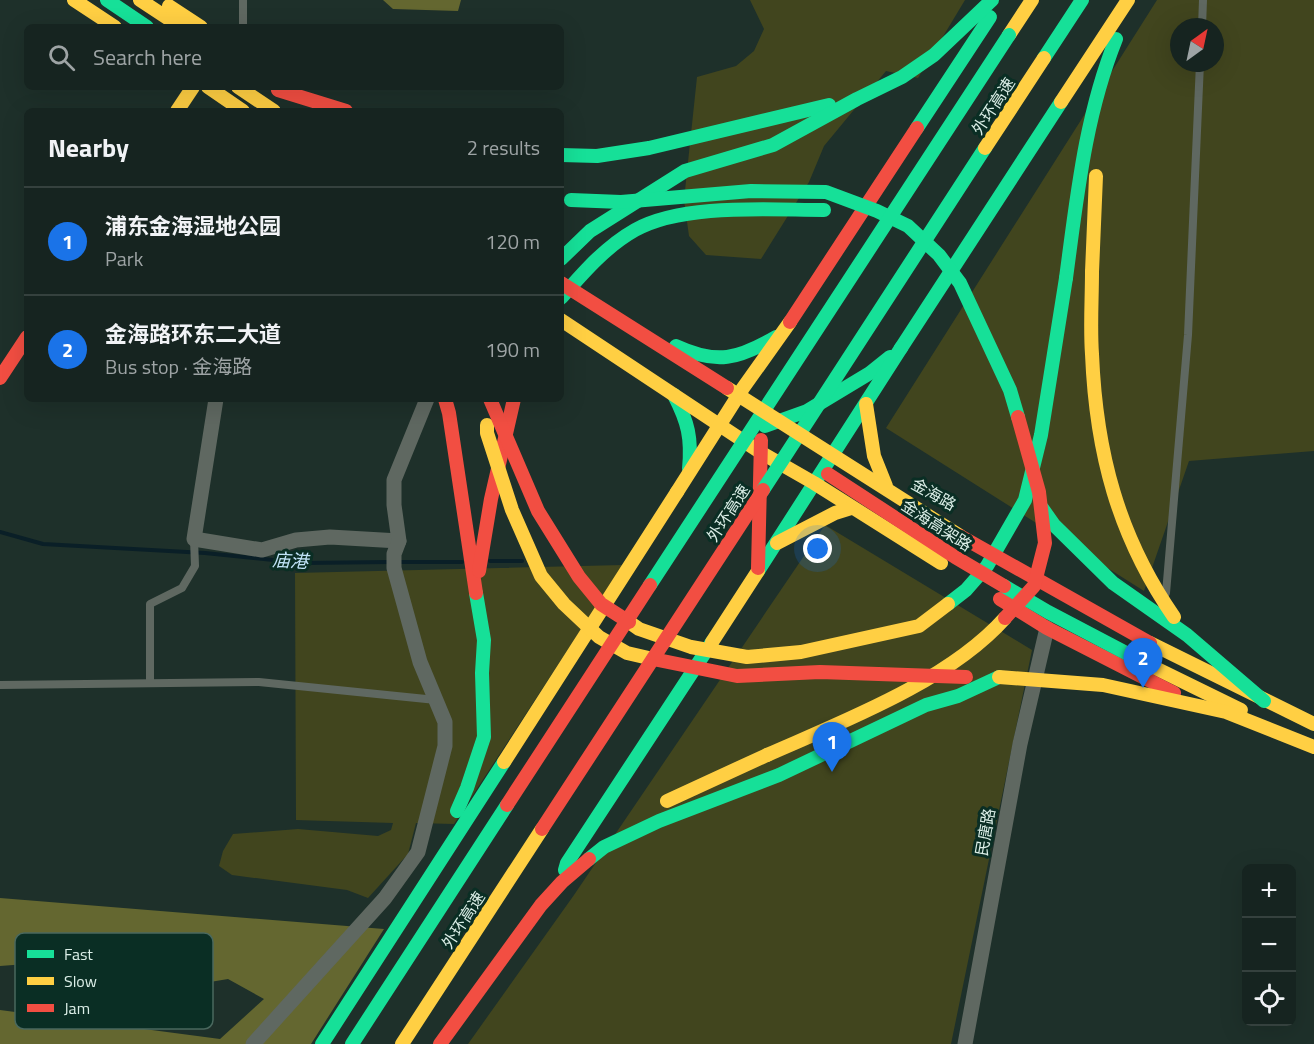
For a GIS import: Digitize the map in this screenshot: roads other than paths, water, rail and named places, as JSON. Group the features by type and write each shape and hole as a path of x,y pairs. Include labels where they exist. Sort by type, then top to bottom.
{"main road":[{"path":"74,0 110,24"},
{"path":"107,0 143,24"},
{"path":"140,0 177,24"},
{"path":"160,0 196,24"},
{"path":"564,256 590,231 685,171 773,145 902,77 934,55 994,0"},
{"path":"322,1044 676,492 725,427 778,337 992,13 994,0"},
{"name":"外环高速","path":"352,1044 1032,0"},
{"name":"外环高速","path":"402,1044 1082,0"},
{"path":"562,882 567,863 1128,0"},
{"path":"490,402 538,511 579,577 601,604 639,629 691,647 747,657 801,652 919,626 966,590 987,566 1025,500 1041,435 1090,128 1104,69 1131,11 1133,0"},
{"path":"179,108 191,90"},
{"path":"212,90 239,108"},
{"path":"242,90 268,108"},
{"path":"283,90 305,108"},
{"path":"285,90 322,108"},
{"path":"287,90 338,108"},
{"path":"564,155 597,156 649,148 857,99"},
{"path":"1090,128 1097,158 1092,272 1092,362 1101,442 1116,509 1134,552 1156,594 1187,635"},
{"path":"440,1044 541,905 562,882 604,847 623,826 653,808 868,710 944,668 989,636 1034,586 1046,543 1031,458 1011,390 960,283 939,255 908,226 877,211 826,192 751,191 621,202 570,200 564,197"},
{"path":"564,301 596,258 635,230 664,218 712,211 831,210 860,218 899,240 923,262"},
{"name":"金海路","path":"564,270 836,450 847,462 886,486 1161,636 1314,710"},
{"path":"936,278 950,297"},
{"name":"金海高架路","path":"564,285 965,539 1150,643 1314,724"},
{"path":"790,322 791,360 783,397 787,443 796,472"},
{"path":"564,327 674,393 760,452 814,483 1047,628 1146,680 1314,760"},
{"path":"675,345 695,355 710,359 736,357 778,337"},
{"path":"0,378 24,342"},
{"path":"725,427 763,427 807,411 870,373 901,348"},
{"path":"747,392 763,427 760,452 758,571"},
{"path":"674,393 689,424 692,441 688,474"},
{"path":"428,878 467,788 484,736 482,673 484,640 447,402"},
{"path":"489,402 487,433 512,510 541,576 564,604 599,638 627,653 737,676 820,672 982,678 999,676 1103,685 1226,712 1314,747"},
{"path":"476,589 491,499 513,402"},
{"name":"金海高架路","path":"718,402 955,556 1048,612 1314,747"},
{"path":"866,404 874,456 886,486"},
{"path":"1004,418 1035,497 1054,525 1113,583 1187,635 1264,701"},
{"path":"676,492 760,452 787,443 820,441"},
{"path":"775,543 835,513 851,508"},
{"path":"604,847 659,822 779,775 926,705 957,696 999,676"}],"street":[{"path":"216,402 194,541 262,549 296,540 330,537 395,554"},
{"path":"253,1044 385,898 418,852 445,746 445,722 420,662 395,554 394,480 426,402"},
{"name":"民唐路","path":"964,1044 1020,744 1047,628"}],"lane":[{"path":"243,0 243,24"},
{"path":"1202,18 1203,0"},
{"path":"1163,628 1188,335 1200,72"},
{"path":"150,683 150,604 182,588 195,566 194,541"},
{"path":"0,685 259,682 436,700"}],"waterway":[{"name":"庙港","path":"0,532 43,544 205,553 303,563 390,562"},
{"name":"庙港","path":"490,561 522,561"},
{"name":"庙港","path":"398,562 462,562"}],"place":[{"name":"金海路环东二大道","path":"1143,688"},
{"name":"浦东金海湿地公园","path":"832,772"}]}
